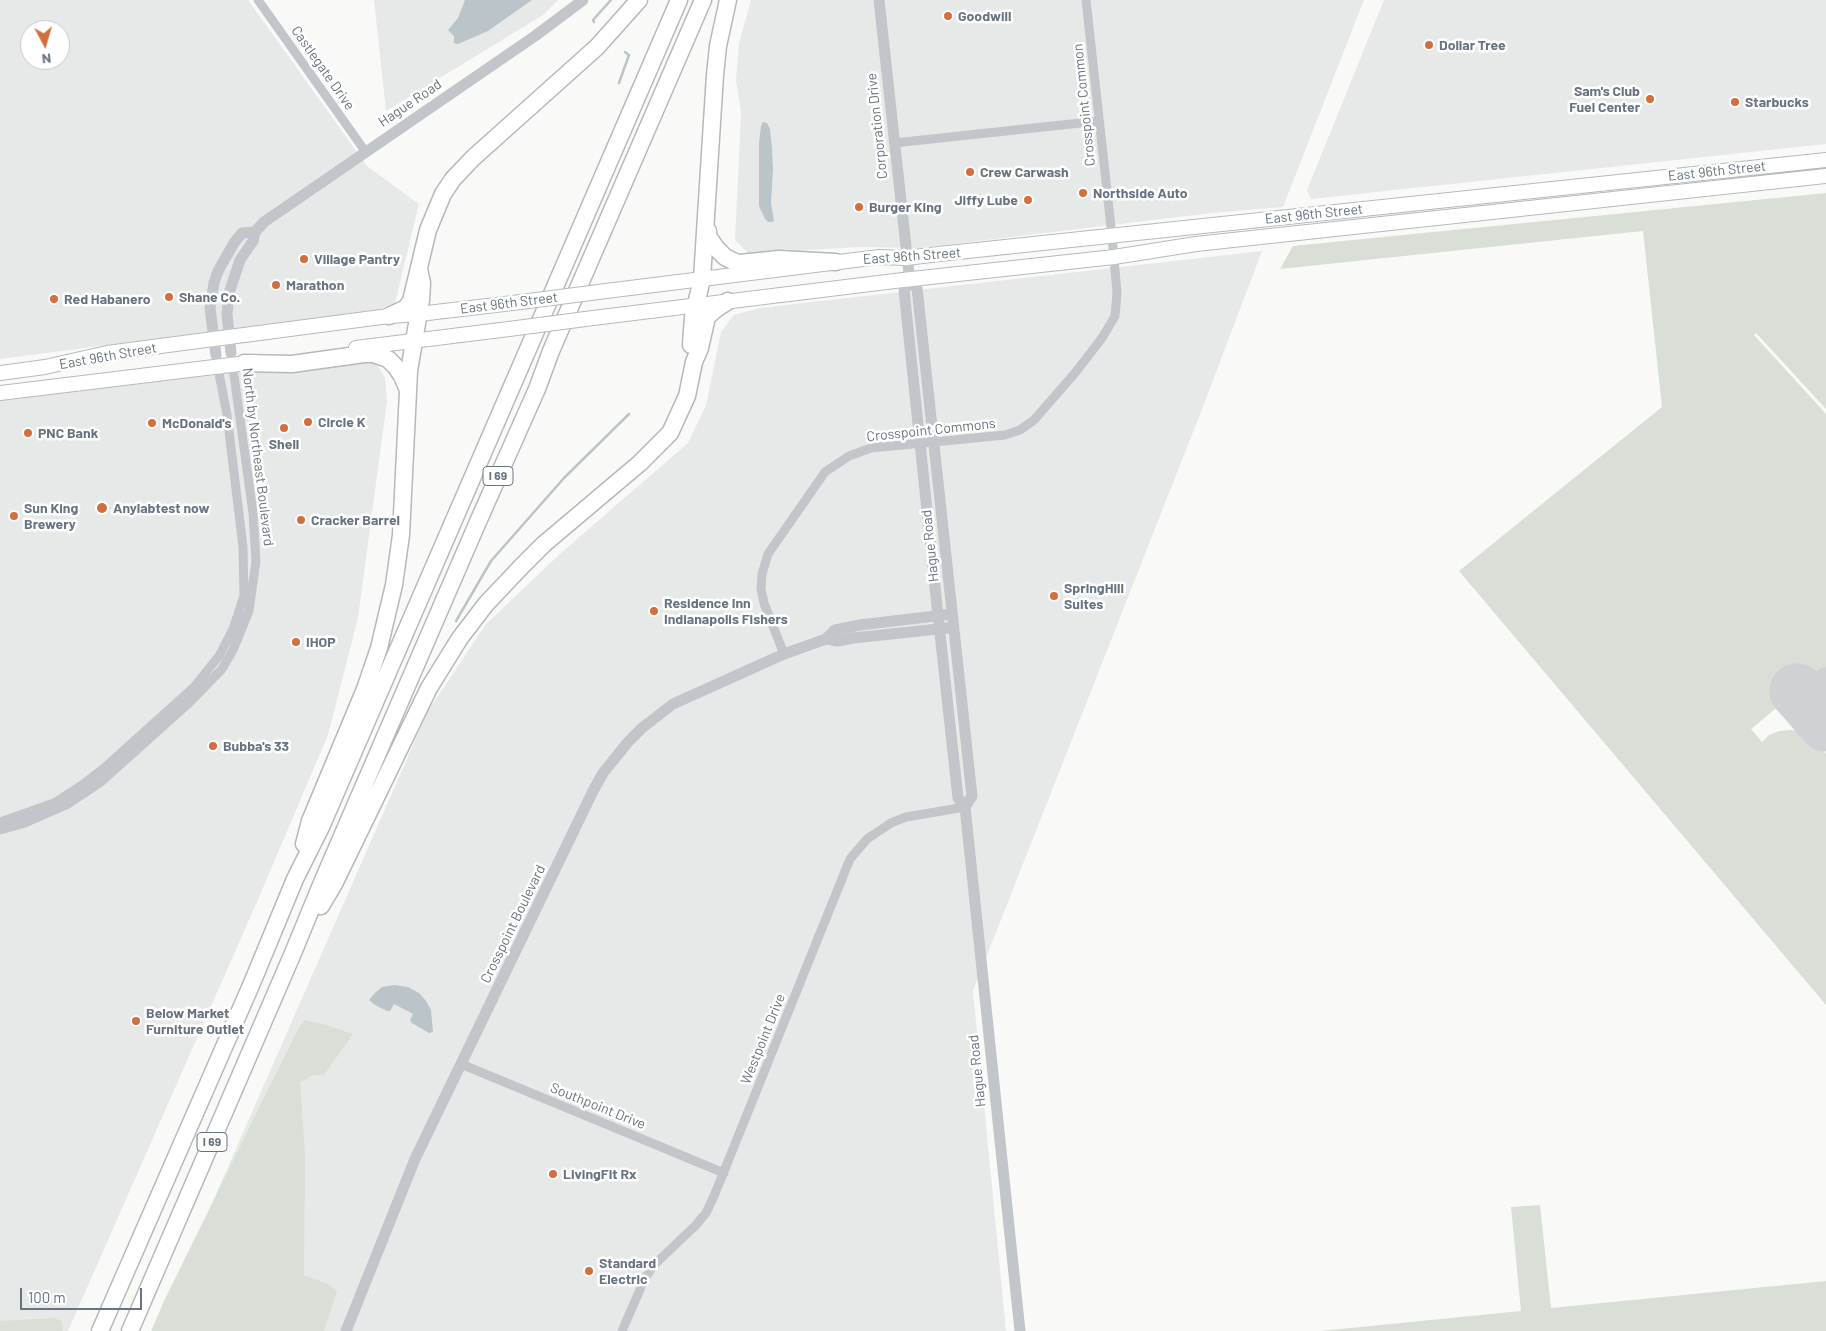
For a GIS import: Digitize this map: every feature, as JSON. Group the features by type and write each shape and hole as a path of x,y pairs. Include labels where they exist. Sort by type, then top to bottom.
{"highway":[{"path":"389,316 406,308 411,301 422,252 434,212 443,194 454,180 473,158 597,47 639,0"},
{"name":"I 69","path":"100,1331 252,983 295,879 321,827 679,0"},
{"name":"I 69","path":"130,1331 703,0"},
{"path":"694,362 691,348 693,317 702,279 715,75 718,46 728,0"},
{"path":"707,221 708,236 713,244 722,255 740,264 779,260 836,262"},
{"path":"295,879 310,821 365,689 387,618 394,585 401,535 408,391 413,340 422,283 419,269"},
{"path":"294,953 334,884 429,688 460,638 486,604 544,544 640,463 670,433 687,396 694,362 700,348 707,318 728,301"},
{"path":"236,360 292,364 373,354 388,359 396,366 408,391"}],"main road":[{"name":"East 96th Street","path":"0,373 46,367 106,353 389,316 521,302 836,262 879,257 906,258 1826,160"},
{"name":"East 96th Street","path":"0,393 217,360 236,360 509,329 728,301 1114,257 1196,244 1826,176"},
{"path":"1403,221 1404,214 1407,212 1461,205 1496,195"},
{"path":"1196,244 1211,237 1244,230 1247,227 1248,221"}],"street":[{"name":"Castlegate Drive","path":"258,0 366,151"},
{"name":"Hague Road","path":"236,360 229,338 227,314 229,293 237,266 253,241 255,232 274,214 535,36 583,0"},
{"name":"Corporation Drive","path":"879,0 909,281"},
{"name":"Crosspoint Common","path":"1086,0 1112,236"},
{"path":"894,143 1099,121"},
{"name":"Hague Road","path":"217,360 210,308 214,283 218,271 242,233 255,232"},
{"name":"Crosspoint Commons","path":"784,654 764,603 761,589 762,574 768,554 826,472 849,456 865,450 1010,434 1034,420 1102,338 1115,316 1117,293 1112,236"},
{"name":"Hague Road","path":"965,807 972,796 917,288 909,281 904,290 938,616 958,798 965,807 1020,1331"},
{"name":"North by Northeast Boulevard","path":"0,822 54,803 104,768 194,687 219,656 233,629 244,596 243,547 217,360"},
{"name":"North by Northeast Boulevard","path":"0,830 22,824 68,804 101,782 188,704 222,669 233,650 249,611 256,561 253,513 236,360"},
{"name":"Crosspoint Boulevard","path":"346,1331 415,1159 593,792 615,757 642,728 673,704 784,654 826,639 834,630 952,614"},
{"name":"Crosspoint Boulevard","path":"826,639 838,641 954,628"},
{"name":"Westpoint Drive","path":"622,1331 645,1278 656,1264 706,1213 724,1173 850,859 867,839 892,823 906,817 965,807"},
{"name":"Southpoint Drive","path":"461,1064 724,1173"}],"shaded area":[{"path":"0,0 248,0 367,166 419,204 395,303 377,310 0,359"},
{"path":"374,0 558,0 543,15 386,111"},
{"path":"465,0 532,0 488,31 458,44 454,43 454,36 448,30 458,18"},
{"path":"751,0 1364,0 1283,207 1212,213 920,248 858,247 749,254 735,240 741,113 736,80 739,43"},
{"path":"1384,0 1826,0 1826,144 1311,199 1307,190"},
{"path":"763,122 767,123 770,129 772,148 771,203 774,221 771,222 765,219 759,206 759,143"},
{"path":"1826,193 1826,409 1756,333 1754,335 1826,414 1826,667 1751,729 1762,742 1769,735 1779,731 1801,731 1810,735 1826,754 1826,1005 1459,571 1662,407 1643,231 1280,269 1293,246"},
{"path":"1262,251 1206,399 973,991 1006,1331 156,1331 428,711 486,624 562,552 688,443 706,405 721,332 734,315 759,308"},
{"path":"375,362 385,377 387,401 358,618 328,735 260,895 68,1331 0,1331 0,398 213,373 267,371"},
{"path":"394,985 408,987 419,993 426,1001 431,1010 433,1032 429,1033 412,1023 410,1020 413,1014 394,1004 390,1011 387,1011 369,1000 382,987"},
{"path":"304,1020 353,1034 324,1075 314,1075 300,1082 305,1154 304,1275 328,1284 337,1292 324,1331 151,1331 164,1301"},
{"path":"1540,1205 1551,1308 1826,1281 1826,1331 1320,1331 1521,1311 1511,1207"},
{"path":"54,1318 62,1321 63,1331 0,1331 0,1321"}],"waterway":[{"path":"594,22 593,20 611,0"},
{"path":"619,83 629,55 625,52"},
{"path":"456,621 491,561 564,478 629,414"}],"taxiway":[{"path":"1803,697 1826,678"}],"runway":[{"path":"1797,691 1826,724"}],"place":[{"name":"Goodwill","path":"948,16"},
{"name":"Dollar Tree","path":"1429,45"},
{"name":"Sam's Club Fuel Center","path":"1650,99"},
{"name":"Starbucks","path":"1735,102"},
{"name":"Crew Carwash","path":"970,172"},
{"name":"Northside Auto","path":"1083,193"},
{"name":"Jiffy Lube","path":"1028,200"},
{"name":"Burger King","path":"859,207"},
{"name":"Village Pantry","path":"304,259"},
{"name":"Marathon","path":"276,285"},
{"name":"Shane Co.","path":"169,297"},
{"name":"Red Habanero","path":"54,299"},
{"name":"Circle K","path":"308,422"},
{"name":"McDonald's","path":"152,423"},
{"name":"Shell","path":"284,428"},
{"name":"PNC Bank","path":"28,433"},
{"name":"Anylabtest now","path":"102,508"},
{"name":"Sun King Brewery","path":"14,516"},
{"name":"Cracker Barrel","path":"301,520"},
{"name":"SpringHill Suites","path":"1054,596"},
{"name":"Residence Inn Indianapolis Fishers","path":"654,611"},
{"name":"IHOP","path":"296,642"},
{"name":"Bubba's 33","path":"213,746"},
{"name":"Below Market Furniture Outlet","path":"136,1021"},
{"name":"LivingFit Rx","path":"553,1174"},
{"name":"Standard Electric","path":"589,1271"}]}
